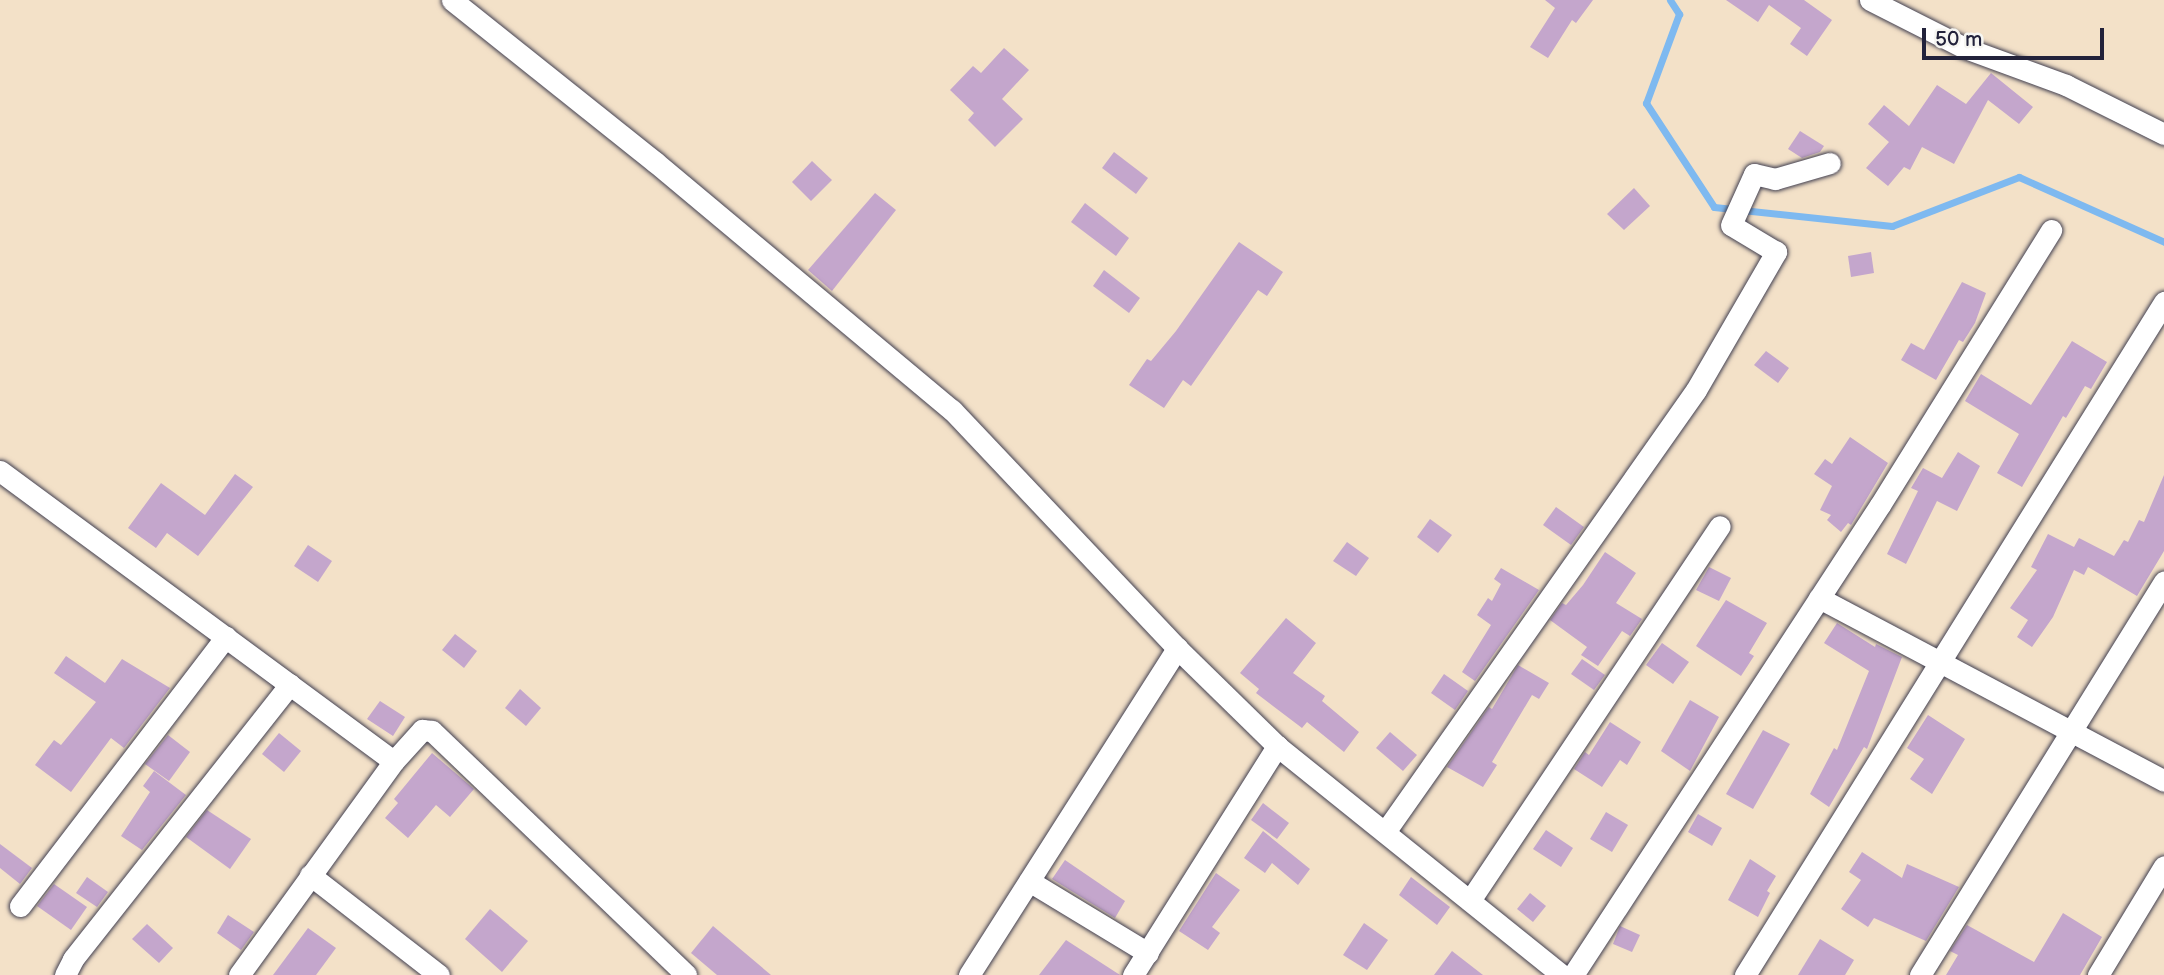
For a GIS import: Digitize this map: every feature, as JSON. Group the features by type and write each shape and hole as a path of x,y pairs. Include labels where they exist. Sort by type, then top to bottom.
{"street":[{"path":"452,0 655,162 952,410 1177,648 1277,746 1471,899 1562,975"},
{"path":"1870,0 1965,48 2066,85 2164,134"},
{"path":"1385,832 1696,390 1776,252 1731,225 1754,174 1775,179 1830,163"},
{"path":"1573,975 1819,598 2051,230"},
{"path":"1745,975 2164,302"},
{"path":"0,471 394,761"},
{"path":"1471,899 1720,526"},
{"path":"1920,975 2164,581"},
{"path":"1819,598 2164,781"},
{"path":"20,906 226,637"},
{"path":"969,975 1177,648"},
{"path":"65,975 73,959 290,684"},
{"path":"239,975 394,761 422,730 432,731 686,975"},
{"path":"1133,975 1277,746"},
{"path":"2098,975 2164,866"},
{"path":"310,875 439,975"},
{"path":"1029,881 1147,953"}],"building":[{"path":"1545,0 1593,0 1576,23 1572,20 1548,58 1530,47 1555,8"},
{"path":"1726,0 1804,0 1832,20 1807,56 1790,44 1801,28 1769,5 1758,22"},
{"path":"1004,48 1029,70 1002,99 1023,119 995,147 968,120 974,113 950,90 973,66 981,73"},
{"path":"1991,73 2033,107 2019,124 1988,100 1954,164 1922,147 1910,170 1904,167 1888,186 1866,168 1889,142 1868,124 1884,105 1909,126 1937,85 1966,104"},
{"path":"1800,131 1824,146 1820,152 1802,158 1788,149"},
{"path":"1114,152 1148,178 1136,194 1102,168"},
{"path":"812,161 832,180 811,201 792,182"},
{"path":"1634,188 1650,206 1624,230 1607,214"},
{"path":"875,193 896,210 832,291 808,270"},
{"path":"1085,203 1129,238 1116,256 1071,222"},
{"path":"1239,242 1283,272 1267,296 1258,290 1191,386 1183,380 1164,408 1129,385 1147,359 1151,361 1176,331"},
{"path":"1871,252 1874,273 1851,277 1848,256"},
{"path":"1104,270 1140,298 1129,313 1093,286"},
{"path":"1962,282 1986,293 1975,323 1963,342 1959,340 1936,380 1901,360 1911,343 1924,350"},
{"path":"2072,341 2107,362 2091,389 2085,386 2066,418 2063,416 2022,487 1997,473 2019,434 1965,401 1981,374 2031,405"},
{"path":"1766,351 1789,368 1778,383 1754,365"},
{"path":"1850,437 1888,463 1851,525 1848,523 1841,532 1827,520 1831,515 1820,510 1832,486 1814,474 1825,459 1832,464"},
{"path":"1958,452 1980,466 1957,511 1937,501 1906,564 1887,554 1918,491 1911,488 1923,468 1942,478"},
{"path":"235,474 253,487 198,556 167,533 156,548 128,528 161,483 205,515"},
{"path":"2164,475 2164,551 2137,596 2088,567 2084,575 2074,570 2053,617 2032,647 2017,637 2028,620 2010,608 2037,570 2031,567 2048,534 2074,547 2079,538 2114,556 2124,540 2128,542 2139,520 2144,522"},
{"path":"1556,507 1584,527 1571,545 1543,525"},
{"path":"1430,519 1452,535 1438,553 1417,537"},
{"path":"1347,542 1369,558 1356,576 1333,561"},
{"path":"308,545 332,561 318,582 294,566"},
{"path":"1605,552 1636,573 1616,603 1642,619 1630,636 1622,631 1598,666 1581,655 1587,647 1550,620 1562,603 1566,605 1583,585"},
{"path":"1709,567 1731,578 1719,601 1696,590"},
{"path":"1501,568 1539,590 1475,681 1462,672 1491,625 1477,615 1488,598 1492,601 1501,584 1494,579"},
{"path":"1726,600 1767,623 1749,653 1754,656 1741,676 1696,646"},
{"path":"1286,618 1316,643 1293,673 1325,696 1322,701 1359,732 1344,752 1307,722 1302,728 1256,693 1259,689 1240,673"},
{"path":"1837,623 1875,647 1876,644 1902,657 1867,749 1864,747 1829,807 1810,794 1834,748 1837,750 1869,671 1824,643"},
{"path":"455,634 477,651 464,668 442,650"},
{"path":"1662,643 1689,662 1673,684 1646,665"},
{"path":"66,656 105,683 122,659 170,688 124,748 111,738 71,792 35,765 54,740 61,745 96,702 54,673"},
{"path":"1582,659 1605,675 1594,690 1571,674"},
{"path":"1518,665 1549,683 1539,699 1532,695 1492,762 1497,765 1483,787 1447,767 1489,707 1492,709"},
{"path":"1444,674 1468,691 1455,710 1431,693"},
{"path":"520,689 541,708 526,726 505,708"},
{"path":"1690,700 1719,717 1690,771 1661,751"},
{"path":"380,701 405,717 393,736 367,719"},
{"path":"1928,715 1965,739 1932,794 1910,779 1924,759 1907,748"},
{"path":"1610,722 1641,742 1627,765 1620,760 1602,787 1574,769 1585,752 1589,755"},
{"path":"1763,730 1790,744 1753,809 1726,794"},
{"path":"1390,732 1417,755 1403,771 1376,748"},
{"path":"279,733 301,751 284,772 262,754"},
{"path":"168,735 190,752 169,781 145,764"},
{"path":"432,753 474,789 450,817 436,805 408,838 385,818 398,803 394,799"},
{"path":"154,771 186,795 142,850 121,836 150,792 143,786"},
{"path":"1263,803 1289,823 1277,839 1251,820"},
{"path":"207,810 251,839 230,869 186,837"},
{"path":"1606,812 1628,825 1612,852 1590,839"},
{"path":"1698,814 1722,828 1712,846 1688,832"},
{"path":"1546,830 1573,848 1561,867 1533,849"},
{"path":"1263,831 1310,869 1298,885 1272,863 1265,873 1244,858"},
{"path":"0,844 32,868 20,884 0,868"},
{"path":"1862,852 1902,878 1907,864 1959,887 1926,941 1874,918 1868,927 1841,909 1861,880 1849,872"},
{"path":"1750,859 1776,876 1767,891 1770,893 1758,917 1728,900"},
{"path":"1065,860 1125,901 1115,918 1052,879"},
{"path":"1216,873 1240,890 1212,927 1220,933 1208,950 1179,931"},
{"path":"87,877 108,892 97,907 76,893"},
{"path":"1411,877 1450,907 1437,925 1399,895"},
{"path":"54,884 87,907 71,930 37,906"},
{"path":"1530,893 1546,906 1533,922 1517,909"},
{"path":"490,909 528,941 502,972 465,939"},
{"path":"2063,913 2102,937 2080,975 1946,975 1958,955 1950,951 1967,925 2034,962"},
{"path":"228,915 254,932 241,950 217,933"},
{"path":"1364,923 1388,940 1367,970 1343,955"},
{"path":"147,924 173,948 159,963 132,939"},
{"path":"713,926 771,975 717,975 691,953"},
{"path":"1620,926 1640,935 1632,952 1613,944"},
{"path":"308,928 336,948 316,975 273,975"},
{"path":"1820,939 1854,960 1845,975 1798,975"},
{"path":"1066,940 1120,975 1039,975"},
{"path":"1452,951 1483,975 1434,975"}],"waterway":[{"path":"1670,0 1679,14 1646,103 1714,207 1892,226 2019,177 2164,242"}]}
